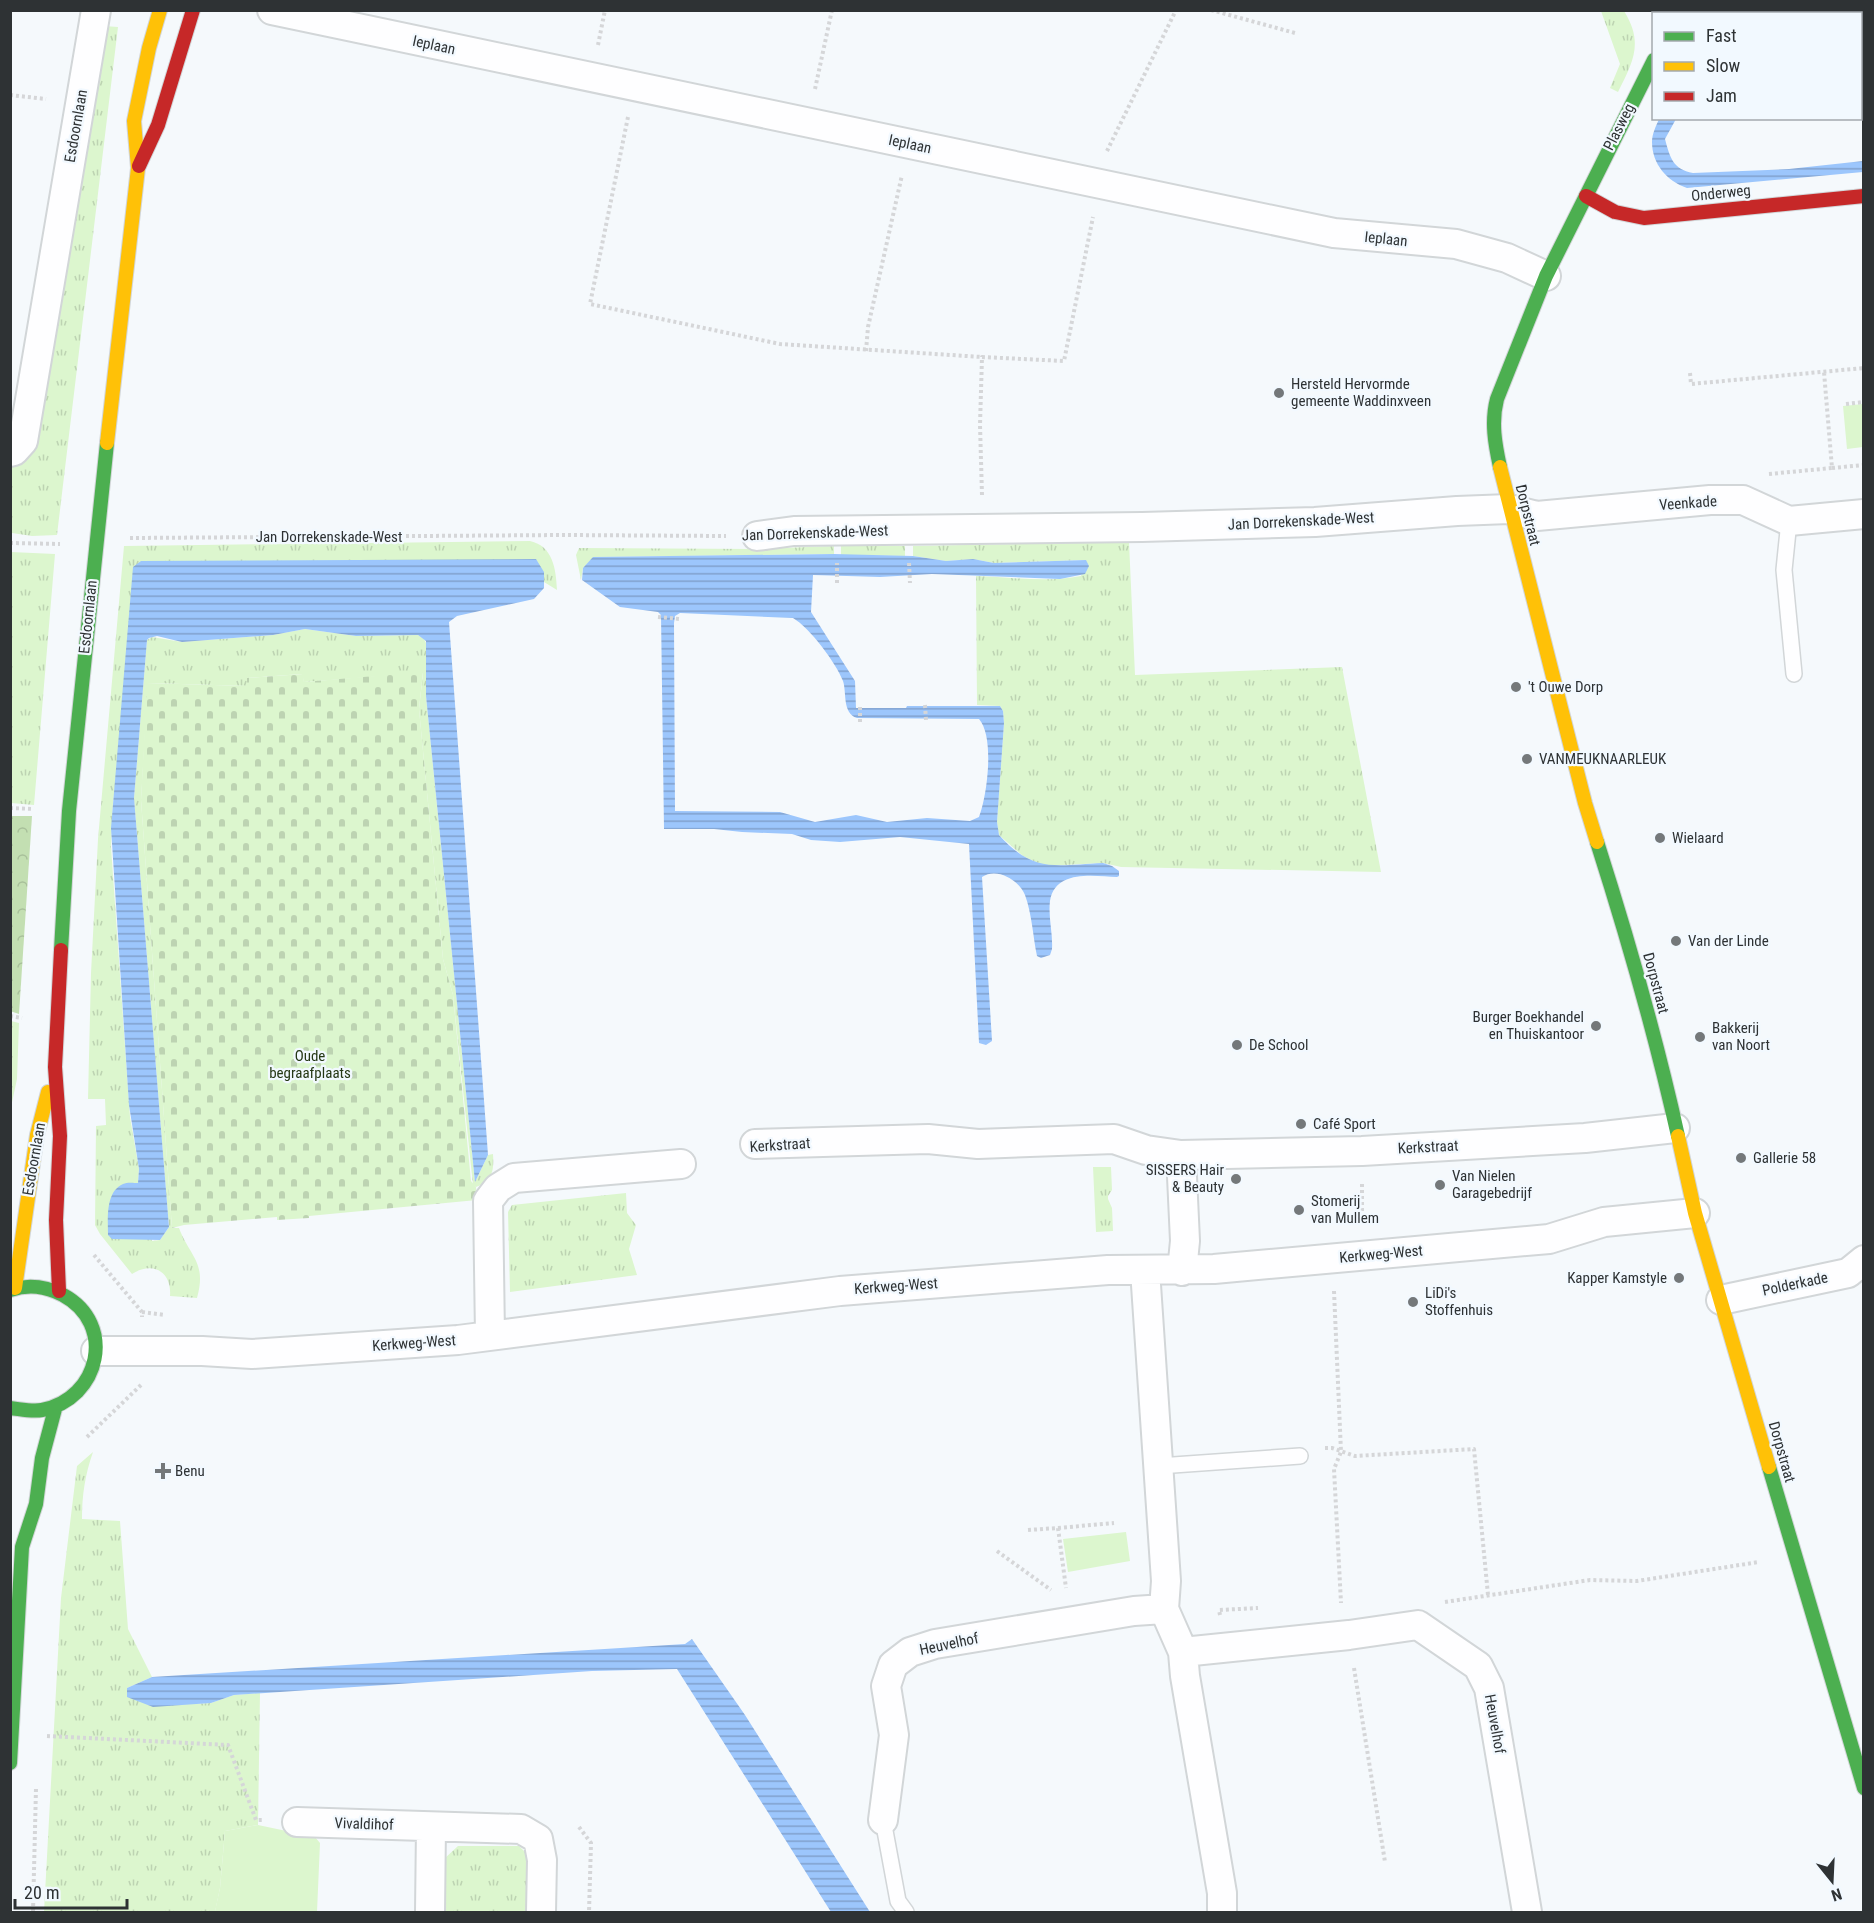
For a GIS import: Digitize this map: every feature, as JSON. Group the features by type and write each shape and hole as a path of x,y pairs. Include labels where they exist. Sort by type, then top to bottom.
{"main road":[{"name":"Esdoornlaan","path":"59,1291 56,1220 60,1136 55,1067 69,811 138,168 134,122 149,48 160,10"},
{"name":"Esdoornlaan","path":"138,168 158,125 193,10"},
{"name":"Plasweg","path":"1586,196 1604,155 1652,62"},
{"name":"Onderweg","path":"1586,196 1615,212 1644,218 1863,196"},
{"name":"Dorpstraat","path":"1586,196 1546,276 1497,399 1493,416 1495,445 1509,509 1585,803 1620,914 1664,1077 1695,1213 1863,1788"},
{"name":"Esdoornlaan","path":"13,1289 36,1135 55,1067"},
{"path":"10,1408 39,1412 55,1408 71,1399 84,1386 93,1369 96,1350 95,1336 90,1322 72,1299 59,1291 45,1287 30,1286 13,1289"},
{"path":"10,1763 22,1547 36,1504 42,1458 55,1408"},
{"path":"16,1526 22,1547"}],"street":[{"name":"Esdoornlaan","path":"12,451 23,441 96,10"},
{"name":"Ieplaan","path":"272,10 1334,233 1456,244 1508,258 1546,276"},
{"name":"Veenkade","path":"1509,509 1537,516 1710,500 1743,500 1789,521 1863,514"},
{"name":"Jan Dorrekenskade-West","path":"757,536 794,531 1315,522 1509,509"},
{"name":"Kerkstraat","path":"755,1144 928,1139 978,1144 1114,1139 1146,1150 1181,1155 1362,1151 1584,1138 1675,1128"},
{"path":"1181,1155 1185,1241 1182,1271"},
{"path":"490,1335 488,1201 498,1188 514,1178 681,1164"},
{"name":"Kerkweg-West","path":"96,1350 252,1354 458,1340 840,1290 1108,1270 1182,1271 1549,1239 1604,1221 1695,1213"},
{"name":"Polderkade","path":"1721,1300 1848,1273 1863,1260"},
{"path":"1145,1270 1166,1581 1164,1609 1184,1652 1185,1676 1222,1893 1222,1912"},
{"name":"Heuvelhof","path":"884,1820 894,1735 886,1686 893,1665 910,1652 934,1644 1070,1612 1164,1609"},
{"name":"Heuvelhof","path":"1184,1652 1349,1635 1418,1625 1478,1666 1490,1688 1527,1912"},
{"name":"Vivaldihof","path":"297,1822 521,1829 538,1839 542,1860 541,1912"},
{"path":"430,1912 431,1827"}],"lane":[{"path":"1789,521 1784,570 1794,674"},
{"path":"1159,1466 1300,1456"},
{"path":"884,1820 898,1901 906,1912"}],"path":[{"path":"808,123 832,10"},
{"path":"657,92 653,116 628,115 590,304 780,344 866,351 1064,361 1105,155 1176,10"},
{"path":"1211,10 1295,33"},
{"path":"866,351 868,327 909,144"},
{"path":"982,357 980,425 983,529"},
{"path":"1690,372 1691,384 1863,368"},
{"path":"1824,372 1832,468"},
{"path":"1845,404 1863,402"},
{"path":"1743,500 1753,475 1863,465"},
{"name":"Jan Dorrekenskade-West","path":"120,538 757,536"},
{"path":"10,543 70,544"},
{"path":"837,576 837,583"},
{"path":"910,576 910,583"},
{"path":"658,617 680,619"},
{"path":"926,705 926,720"},
{"path":"860,708 861,722"},
{"path":"1362,1151 1363,1256"},
{"path":"89,1249 142,1312"},
{"path":"1332,1258 1341,1452 1334,1469 1342,1606"},
{"path":"84,1439 142,1385"},
{"path":"1324,1448 1332,1448 1356,1456 1474,1449 1488,1595"},
{"path":"1028,1530 1114,1523"},
{"path":"1058,1528 1070,1612"},
{"path":"997,1551 1070,1612"},
{"path":"1443,1603 1590,1580 1637,1581 1761,1562 1766,1572 1797,1564"},
{"path":"1356,1676 1385,1862"},
{"path":"38,1736 228,1745 256,1820 297,1822"},
{"path":"579,1827 591,1843 589,1912"}],"green space":[{"path":"1601,11 1624,11 1634,33 1632,62 1618,92 1610,88 1620,64"},
{"path":"104,26 118,27 57,535 32,536 12,533 11,465"},
{"path":"1863,404 1863,447 1847,449 1843,406"},
{"path":"530,541 544,548 552,560 557,590 544,582 544,572 141,561 113,803 111,847 130,1117 139,1169 138,1183 152,1241 160,1240 169,1227 134,798 147,640 152,637 182,642 273,635 305,629 356,636 418,635 424,639 427,645 426,696 475,1182 488,1155 493,1154 493,1170 489,1178 476,1187 473,1185 453,995 443,959 419,709 423,673 304,682 302,674 247,678 247,686 148,683 141,800 172,1228 179,1228 196,1260 200,1276 197,1298 170,1296 168,1280 164,1275 147,1268 132,1274 95,1225 96,1126 106,1125 105,1099 88,1099 91,973 98,839 124,546"},
{"path":"1129,542 1135,675 1342,667 1381,872 1121,867 1103,863 1044,866 1023,856 999,835 997,822 1003,711 1000,706 977,705 976,576 1068,578 1081,576 1086,560 994,563 973,559 946,561 913,556 913,546"},
{"path":"834,546 834,554 594,557 583,568 581,580 576,555 579,548 756,549"},
{"path":"841,546 905,546 905,556 841,555"},
{"path":"11,552 55,554 34,805 11,803"},
{"name":"Oude begraafplaats","path":"423,672 419,709 443,959 453,995 471,1181 476,1187 477,1200 309,1216 309,1218 277,1220 277,1217 172,1228 141,800 147,683 247,686 247,678 303,674 304,682"},
{"path":"10,816 32,816 19,1014 10,1011"},
{"path":"11,1021 19,1023 17,1079 11,1107"},
{"path":"1093,1167 1111,1167 1112,1190 1108,1199 1112,1208 1113,1231 1096,1232"},
{"path":"626,1193 627,1213 636,1225 629,1249 637,1275 510,1292 508,1212 512,1205"},
{"path":"93,1452 84,1485 82,1519 120,1521 128,1629 152,1677 127,1688 165,1705 211,1703 234,1695 260,1693 258,1825 225,1831 220,1888 215,1912 44,1912 61,1598 77,1466"},
{"path":"1126,1532 1130,1561 1068,1572 1063,1539"},
{"path":"258,1825 315,1837 320,1843 317,1912 212,1912 215,1911 220,1888 225,1831"},
{"path":"458,1846 519,1846 532,1859 530,1912 443,1912 444,1859"}],"water":[{"path":"1659,120 1675,120 1665,139 1669,152 1673,162 1681,169 1693,173 1789,169 1863,161 1863,172 1687,188 1673,181 1658,164 1653,150 1654,130"},
{"path":"834,554 913,556 946,561 973,559 994,563 1086,560 1089,566 1085,574 1060,579 932,574 880,577 813,575 811,612 855,681 856,708 1000,706 1004,723 997,822 999,835 1023,856 1035,862 1059,865 1103,863 1119,871 1117,877 1077,877 1059,884 1053,891 1050,901 1052,949 1050,955 1041,958 1037,956 1025,895 1018,884 1001,874 994,873 982,877 992,1041 986,1045 979,1043 969,844 900,837 840,842 811,840 792,834 714,829 664,829 661,615 658,612 620,607 582,580 583,568 593,557","holes":["680,613 793,618 822,646 835,665 843,681 849,712 857,718 979,719 987,739 988,753 987,782 979,817 970,821 927,818 887,822 856,815 815,822 780,812 675,811 675,616"]},
{"path":"536,559 544,572 544,588 534,599 457,616 449,622 488,1155 475,1182 426,696 426,641 418,635 356,636 305,629 273,635 182,642 157,636 147,640 134,798 169,1227 160,1240 112,1239 108,1235 110,1199 117,1188 123,1184 138,1183 139,1169 129,1105 111,828 133,567 141,561"},
{"path":"692,1639 745,1715 870,1912 831,1912 677,1669 592,1671 234,1695 211,1703 153,1707 127,1697 127,1688 152,1677 685,1644"}],"traffic: fast":[{"path":"1500,467 1494,425 1497,399 1546,276 1652,64"},
{"path":"61,950 69,811 107,443"},
{"path":"1597,842 1641,988 1678,1136"},
{"path":"10,1290 37,1287 63,1295 80,1308 91,1324 95,1341 94,1359 88,1376 77,1391 62,1403 42,1410 10,1408"},
{"path":"10,1763 22,1547 36,1504 42,1458 55,1409"},
{"path":"1769,1467 1864,1788"}],"traffic: slow":[{"path":"107,443 138,168 134,121 149,48 160,10"},
{"path":"1500,467 1585,803 1597,842"},
{"path":"15,1288 37,1135 48,1092"},
{"path":"1678,1136 1695,1213 1769,1467"}],"traffic: jam":[{"path":"139,166 158,125 193,10"},
{"path":"1586,196 1615,212 1644,218 1864,196"},
{"path":"59,1291 56,1220 60,1136 55,1067 61,950"}],"place":[{"name":"Hersteld Hervormde gemeente Waddinxveen","path":"1279,393"},
{"name":"'t Ouwe Dorp","path":"1516,687"},
{"name":"VANMEUKNAARLEUK","path":"1527,759"},
{"name":"Wielaard","path":"1660,838"},
{"name":"Van der Linde","path":"1676,941"},
{"name":"Burger Boekhandel en Thuiskantoor","path":"1596,1026"},
{"name":"Bakkerij van Noort","path":"1700,1037"},
{"name":"De School","path":"1237,1045"},
{"name":"Café Sport","path":"1301,1124"},
{"name":"Gallerie 58","path":"1741,1158"},
{"name":"SISSERS Hair & Beauty","path":"1236,1179"},
{"name":"Van Nielen Garagebedrijf","path":"1440,1185"},
{"name":"Stomerij van Mullem","path":"1299,1210"},
{"name":"Kapper Kamstyle","path":"1679,1278"},
{"name":"LiDi's Stoffenhuis","path":"1413,1302"},
{"name":"Benu","path":"163,1471"}]}
